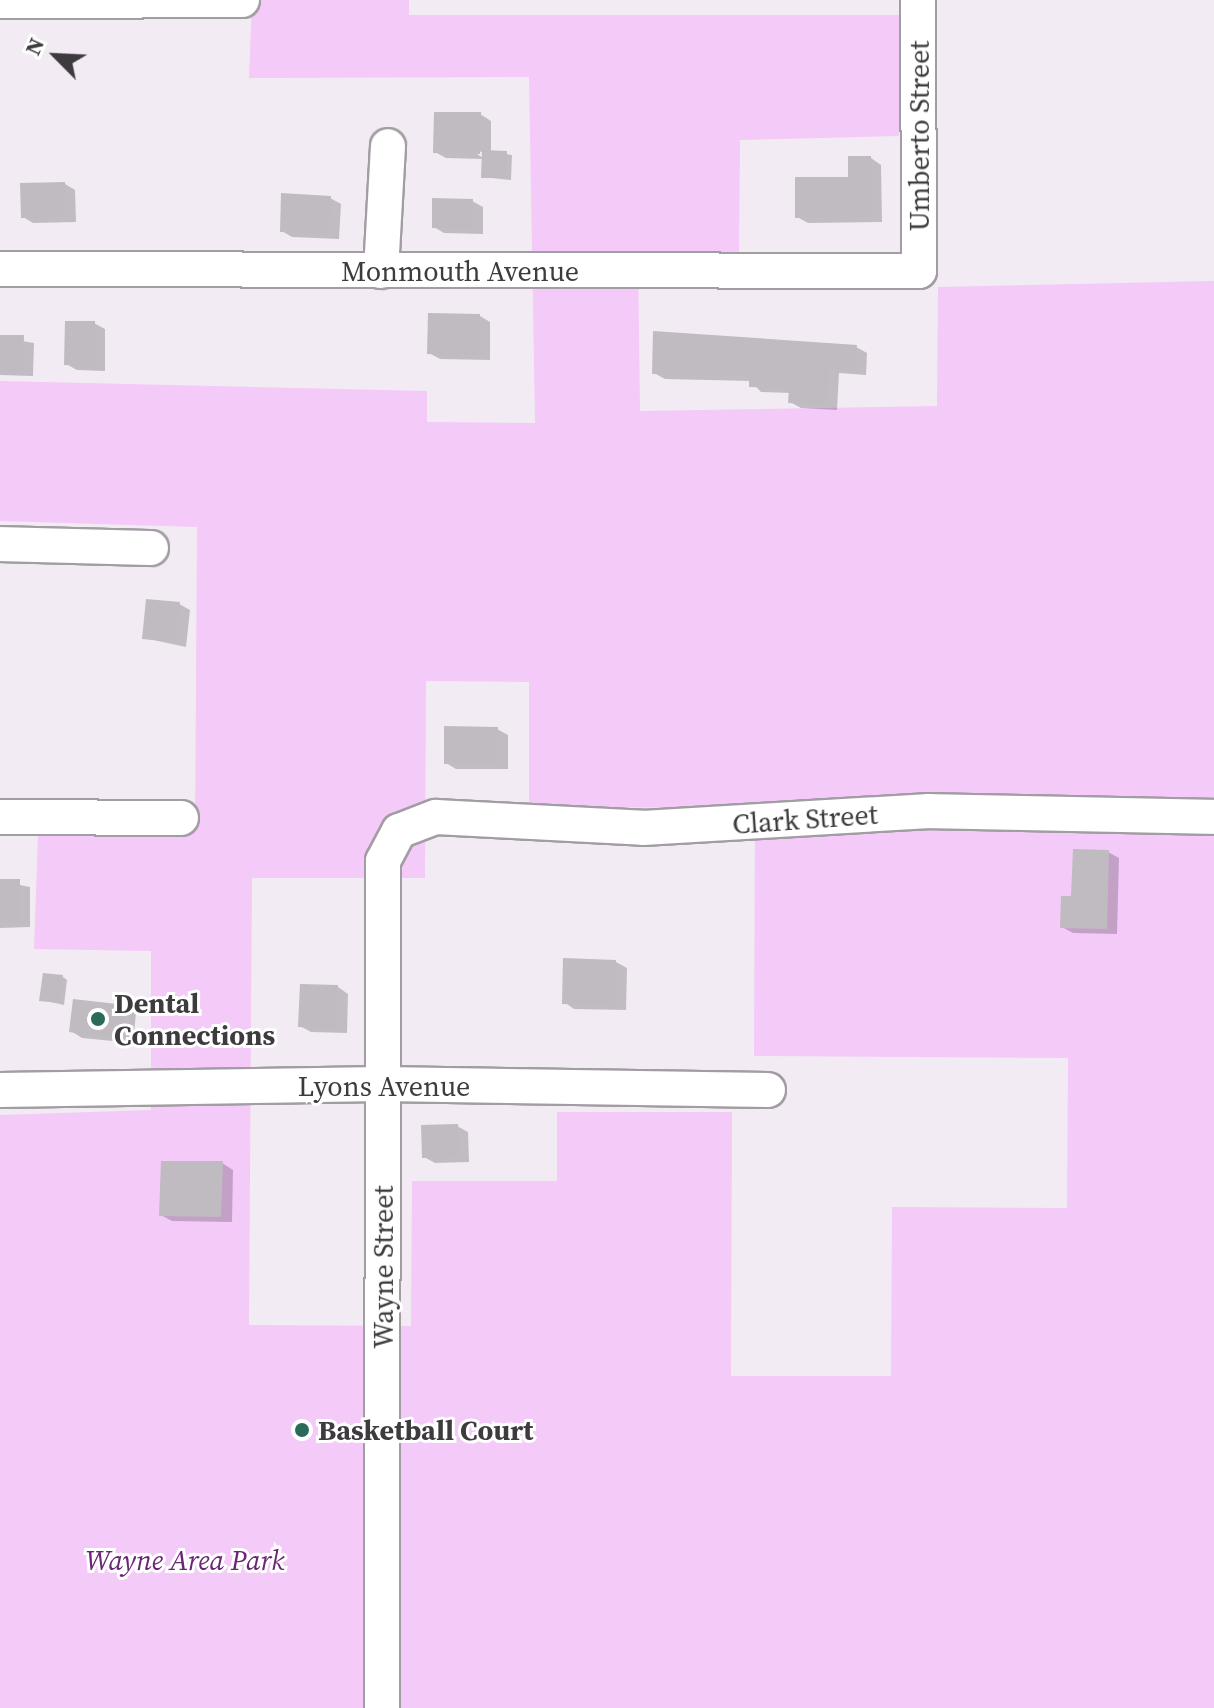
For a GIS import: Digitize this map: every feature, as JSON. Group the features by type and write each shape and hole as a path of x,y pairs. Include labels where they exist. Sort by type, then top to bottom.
{"street":[{"path":"0,1 242,0"},
{"name":"Umberto Street","path":"918,0 919,271"},
{"path":"381,271 388,146"},
{"name":"Monmouth Avenue","path":"0,269 919,271"},
{"path":"0,544 151,548"},
{"name":"Clark Street","path":"399,831 436,817 643,828 960,810 1214,817"},
{"path":"0,817 181,818"},
{"name":"Wayne Street","path":"382,1708 383,861 399,831"},
{"name":"Lyons Avenue","path":"0,1090 382,1084 768,1090"}],"green space":[{"name":"Wayne Area Park","path":"252,0 409,0 409,15 899,15 899,136 740,140 739,254 638,254 640,411 937,406 938,287 1214,281 1214,1708 0,1708 0,1115 151,1110 151,951 34,949 38,834 195,832 197,527 0,521 0,381 427,391 427,422 535,423 529,77 249,78","holes":["426,681 529,682 529,807 755,808 754,1056 1068,1058 1067,1208 892,1207 891,1376 731,1376 732,1112 557,1112 557,1181 412,1181 411,1326 249,1325 252,878 425,878"]}],"building":[{"path":"434,112 481,112 480,154 433,153"},
{"path":"482,150 507,151 507,178 481,178"},
{"path":"848,156 871,156 872,217 795,218 795,177 848,177"},
{"path":"65,182 66,217 21,218 20,183"},
{"path":"281,193 331,196 329,234 280,232"},
{"path":"432,198 473,199 473,229 432,228"},
{"path":"428,313 480,314 479,355 427,354"},
{"path":"65,321 95,321 95,366 64,365"},
{"path":"653,331 857,345 855,370 829,368 826,405 788,403 789,388 749,387 749,376 652,374"},
{"path":"0,335 24,335 23,371 0,370"},
{"path":"146,599 180,602 175,642 142,639"},
{"path":"444,726 498,727 498,764 444,764"},
{"path":"1073,849 1109,850 1107,929 1060,928 1061,896 1071,896"},
{"path":"0,879 20,879 20,922 0,922"},
{"path":"563,958 616,960 615,1005 562,1004"},
{"path":"43,973 63,975 60,1003 39,1001"},
{"path":"300,984 338,985 337,1029 298,1027"},
{"name":"Dental Connections","path":"73,999 126,1005 122,1039 69,1032"},
{"path":"458,1124 459,1157 422,1158 421,1125"},
{"path":"161,1161 223,1161 221,1217 159,1216"}],"place":[{"name":"Dental Connections","path":"98,1019"},
{"name":"Basketball Court","path":"302,1430"}]}
